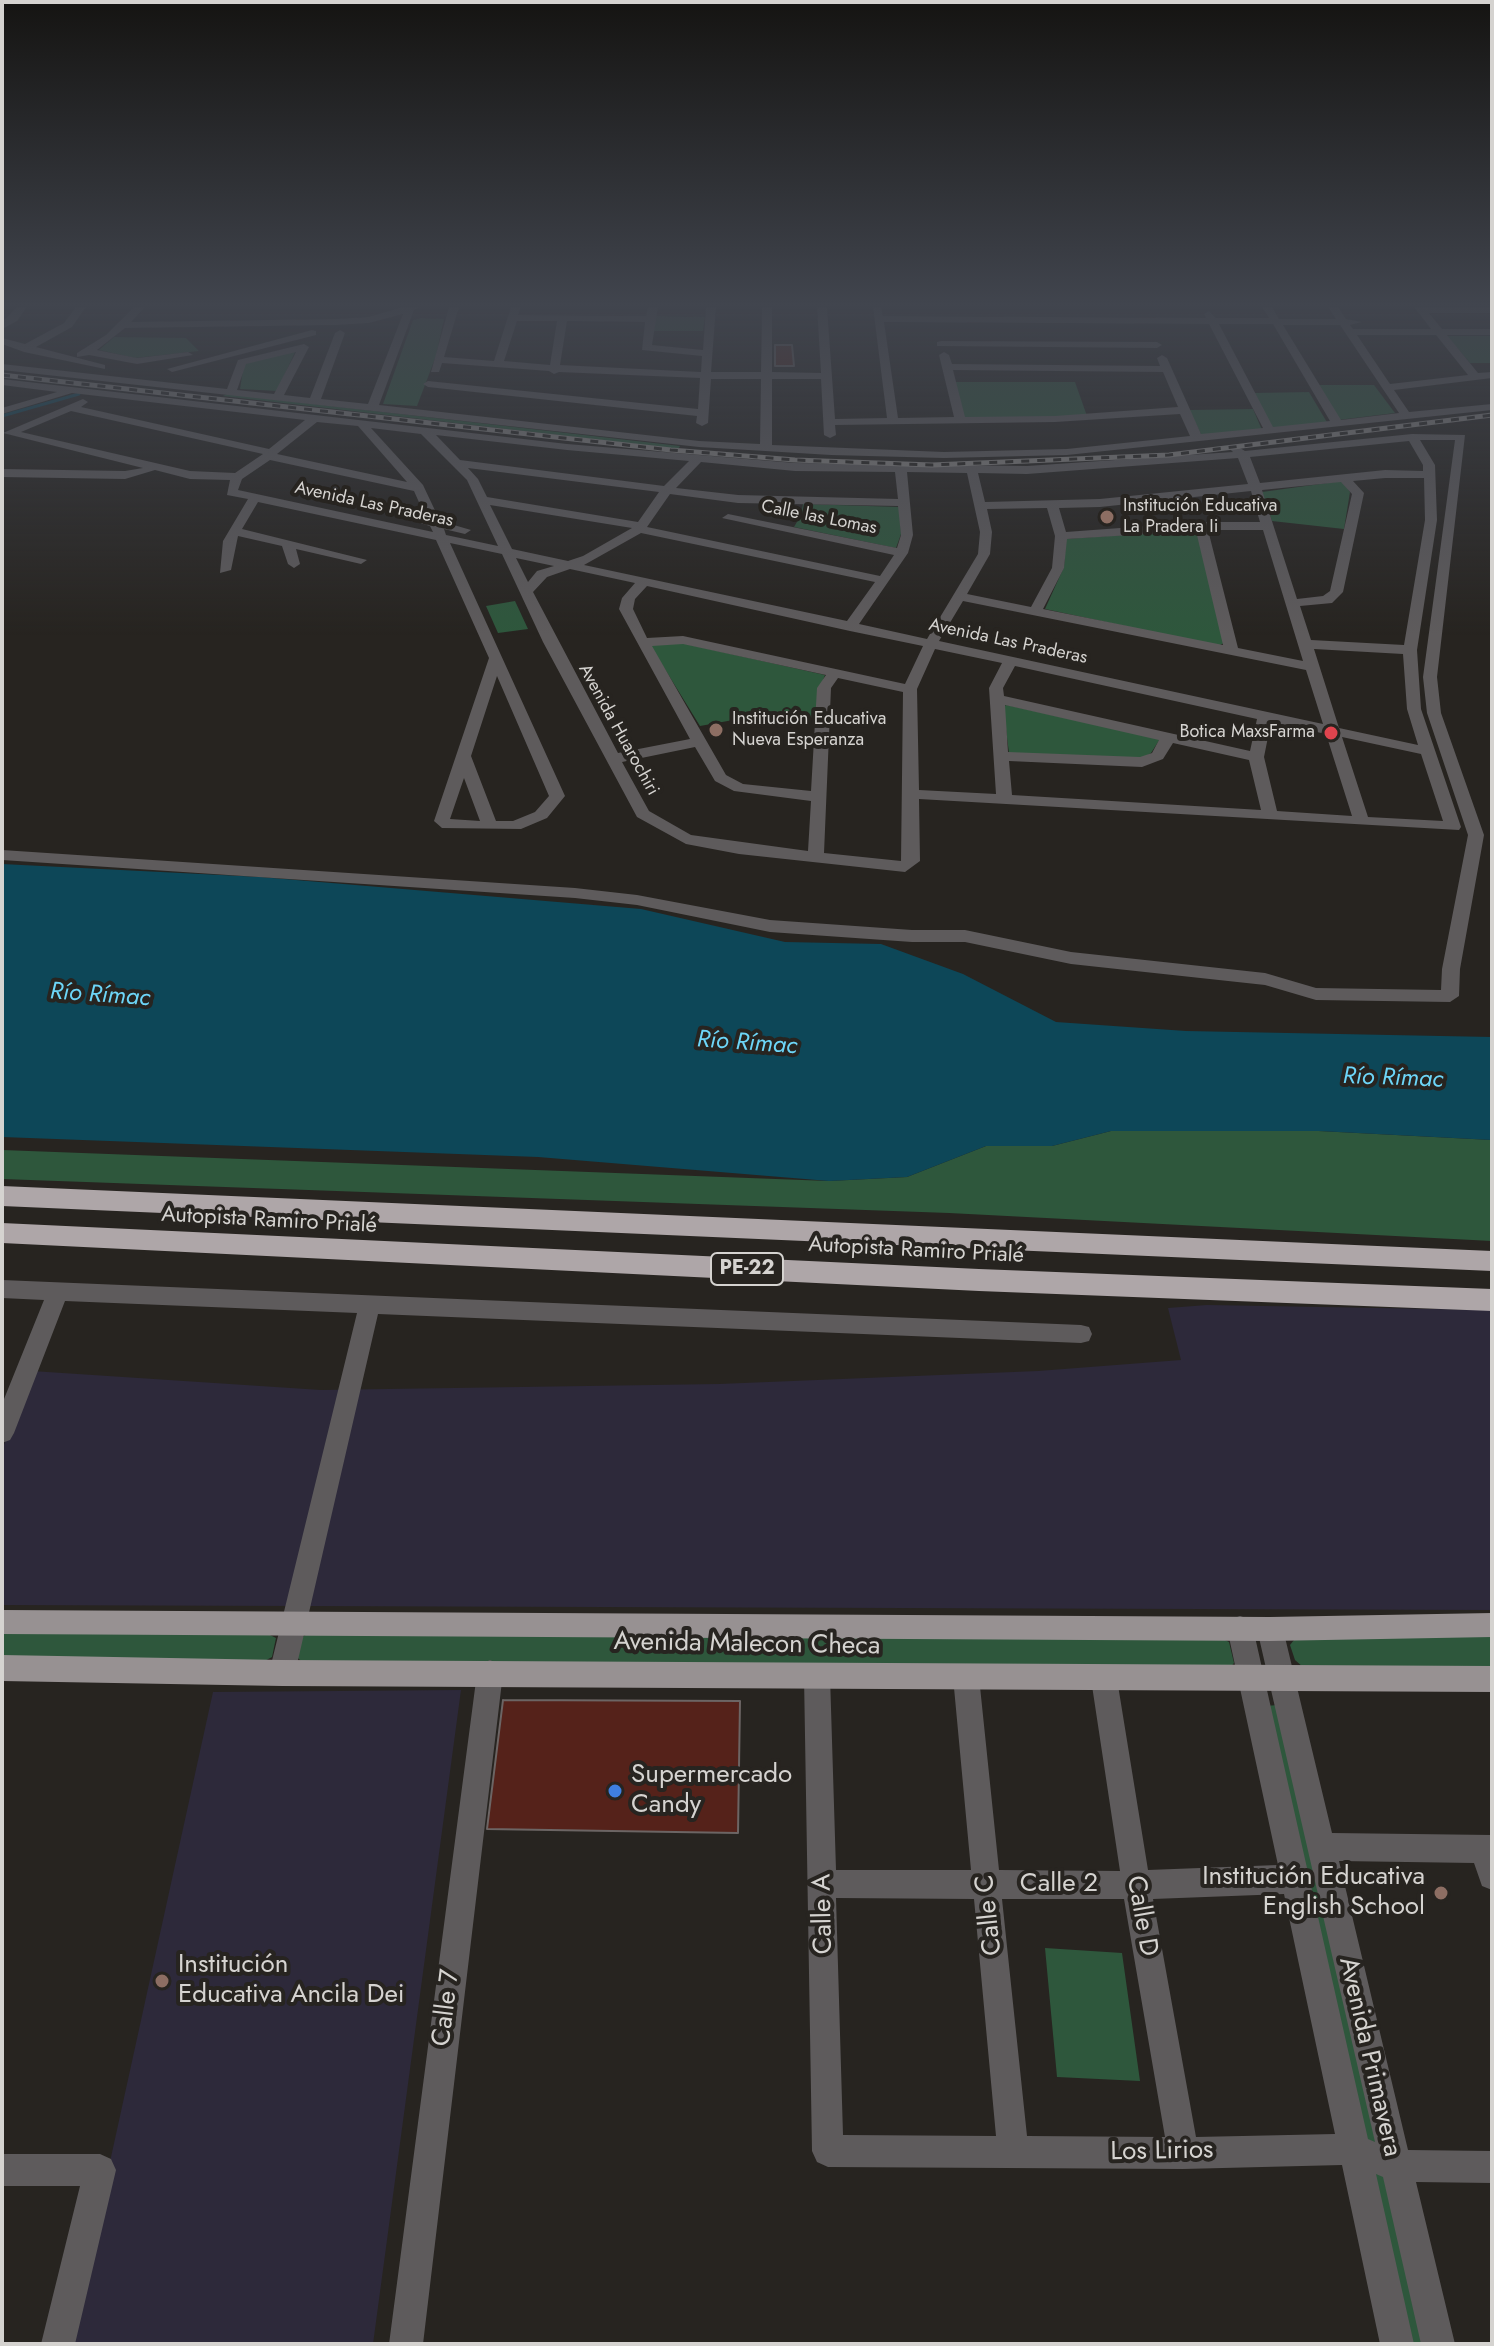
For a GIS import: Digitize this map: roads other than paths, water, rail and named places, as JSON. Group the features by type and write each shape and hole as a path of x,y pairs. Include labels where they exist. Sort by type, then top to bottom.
{"highway":[{"name":"Autopista Ramiro Prialé","path":"2,1196 1492,1261"},
{"name":"Autopista Ramiro Prialé","path":"2,1233 979,1280 1492,1300"}],"main road":[{"name":"Avenida Malecon Checa","path":"2,1622 1270,1629 1492,1625"},
{"name":"Avenida Malecon Checa","path":"2,1668 282,1673 1492,1679"}],"street":[{"path":"6,434 50,416"},
{"path":"109,416 317,467 419,488"},
{"path":"244,422 251,416"},
{"path":"2,855 575,893 637,900 770,926 912,936 965,936 1071,958 1265,979 1316,994 1450,996 1451,969 1476,835 1434,713 1430,677 1461,437 1412,437 1115,465 972,471 901,470 696,461 299,416"},
{"path":"465,416 766,450 1021,454 1411,416"},
{"path":"699,444 703,416"},
{"path":"766,416 766,450"},
{"path":"830,416 831,452"},
{"path":"892,416 893,422"},
{"path":"960,416 961,422"},
{"path":"830,422 961,422 1064,416"},
{"path":"1187,416 1197,439"},
{"path":"1262,416 1270,431"},
{"path":"1333,416 1338,424"},
{"path":"236,480 314,418"},
{"path":"361,423 419,488 496,658 557,796 541,815 515,826 443,823 496,658"},
{"path":"219,441 231,431"},
{"name":"Avenida Huarochiri","path":"425,431 472,479 525,592 643,814 686,839 739,849 905,867 912,861 913,794"},
{"path":"1243,455 1250,451 1245,433"},
{"name":"Avenida Las Praderas","path":"6,434 198,476 236,480 435,522 567,565 853,622"},
{"path":"294,435 317,467"},
{"path":"1229,435 1237,452 1243,455 1256,489 1361,820"},
{"path":"972,471 986,532 984,554 918,666 910,689 913,794 1453,827 1414,709 1410,650 1431,520 1431,475 1429,465 1412,437"},
{"path":"525,592 537,577 588,559 640,528 666,491 696,461"},
{"path":"456,463 738,499 906,503"},
{"path":"6,472 131,474 156,467"},
{"path":"853,622 902,553 907,535 901,470"},
{"path":"537,474 537,497"},
{"path":"980,506 1052,505 1256,489 1385,474 1431,475"},
{"path":"1292,603 1327,600 1336,592 1358,493 1345,479"},
{"name":"Avenida Las Praderas","path":"236,480 231,492 441,538 588,559 853,622 1425,746"},
{"path":"225,570 229,541 255,497"},
{"path":"483,500 537,497 640,528 882,580"},
{"path":"713,545 738,499"},
{"path":"1035,612 1058,568 1061,536 1052,505"},
{"name":"Calle las Lomas","path":"728,518 902,553"},
{"path":"1061,536 1201,526 1267,526"},
{"path":"1201,526 1232,652"},
{"path":"235,531 361,560"},
{"path":"288,543 294,564"},
{"path":"644,581 629,598 626,609 716,772 726,783 752,790 819,797"},
{"path":"961,597 1314,667"},
{"path":"643,642 683,640 910,689"},
{"name":"Avenida Las Praderas","path":"934,640 1010,661 1265,716 1333,726"},
{"path":"1306,644 1410,650"},
{"path":"1004,798 996,688 1010,661"},
{"path":"816,857 824,688 834,673"},
{"path":"996,699 1256,757"},
{"path":"1265,716 1256,757 1270,815"},
{"path":"1002,756 1142,762 1158,756 1168,738"},
{"path":"613,759 700,741"},
{"path":"463,755 490,826"},
{"path":"2,1289 1081,1334"},
{"path":"2,1433 57,1293"},
{"path":"282,1673 370,1303"},
{"name":"Avenida Primavera","path":"1240,1628 1266,1677 1319,1847 1438,2344"},
{"name":"Avenida Primavera","path":"1270,1629 1266,1677 1294,1879 1397,2344"},
{"name":"Calle 7","path":"406,2344 490,1673"},
{"name":"Calle A","path":"817,1676 828,2151"},
{"name":"Calle C","path":"966,1677 1013,2153"},
{"name":"Calle D","path":"1104,1679 1183,2153"},
{"path":"1319,1847 1489,1858"},
{"name":"Calle 2","path":"823,1884 1136,1885 1294,1879"},
{"name":"Los Lirios","path":"828,2151 1183,2153 1353,2149 1395,2166 1492,2167"},
{"path":"2,2170 100,2170 58,2344"}],"water":[{"name":"Río Rímac","path":"2,864 260,877 641,909 785,942 881,944 963,974 1056,1022 1186,1031 1492,1037 1492,1140 1319,1131 1111,1131 1052,1146 986,1146 907,1177 829,1181 538,1157 2,1137"}],"railway":[{"path":"372,416 671,450 795,460 932,465 1169,455 1480,416"}],"place":[{"name":"Institución Educativa La Pradera Ii","path":"1107,517"},
{"name":"Institución Educativa Nueva Esperanza","path":"716,730"},
{"name":"Botica MaxsFarma","path":"1331,733"},
{"name":"Supermercado Candy","path":"615,1791"},
{"name":"Institución Educativa English School","path":"1441,1893"},
{"name":"Institución Educativa Ancila Dei","path":"162,1981"}]}
